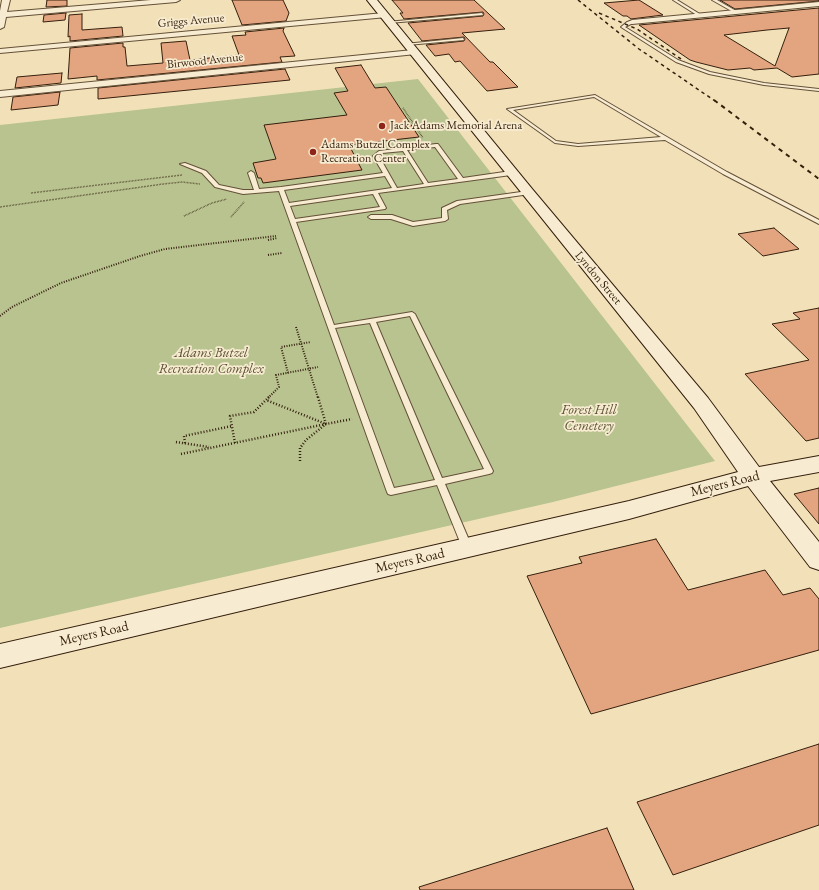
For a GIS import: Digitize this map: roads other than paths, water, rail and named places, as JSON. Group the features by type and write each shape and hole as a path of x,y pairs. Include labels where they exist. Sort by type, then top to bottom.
{"street":[{"path":"0,27 6,0"},
{"path":"2,15 176,0"},
{"name":"Lyndon Street","path":"372,0 528,194 683,379 753,476 819,560"},
{"path":"632,22 819,4"},
{"name":"Griggs Avenue","path":"0,51 387,18"},
{"name":"Birwood Avenue","path":"0,94 410,48"},
{"name":"Meyers Road","path":"0,656 629,510 753,476 819,464"}],"lane":[{"path":"675,0 701,16"},
{"path":"714,0 736,12"},
{"path":"387,18 482,14"},
{"path":"632,22 623,27 677,61 709,73 764,84 819,90"},
{"path":"410,48 463,39"},
{"path":"666,138 578,145 555,142 509,109 595,96 666,138 725,173 819,222"},
{"path":"395,189 376,156 381,152 436,145 462,180"},
{"path":"404,149 428,185"},
{"path":"183,164 204,172 217,186 248,194 257,191 386,174"},
{"path":"251,173 257,191"},
{"path":"286,205 511,173"},
{"path":"281,189 286,205 363,416 391,492 489,471 412,314 331,328"},
{"path":"292,221 383,208 375,192"},
{"path":"400,226 445,219 444,209 459,202 528,194"},
{"path":"371,217 392,216 413,224"},
{"path":"372,320 468,547"}],"railway":[{"path":"578,0 639,49 715,101"},
{"path":"599,13 637,29 684,61"},
{"path":"714,100 819,179"}],"place":[{"name":"Jack Adams Memorial Arena","path":"382,126"},
{"name":"Adams Butzel Complex Recreation Center","path":"313,152"}],"park label":[{"name":"Adams Butzel Recreation Complex","path":"211,362"},
{"name":"Forest Hill Cemetery","path":"589,418"}]}
